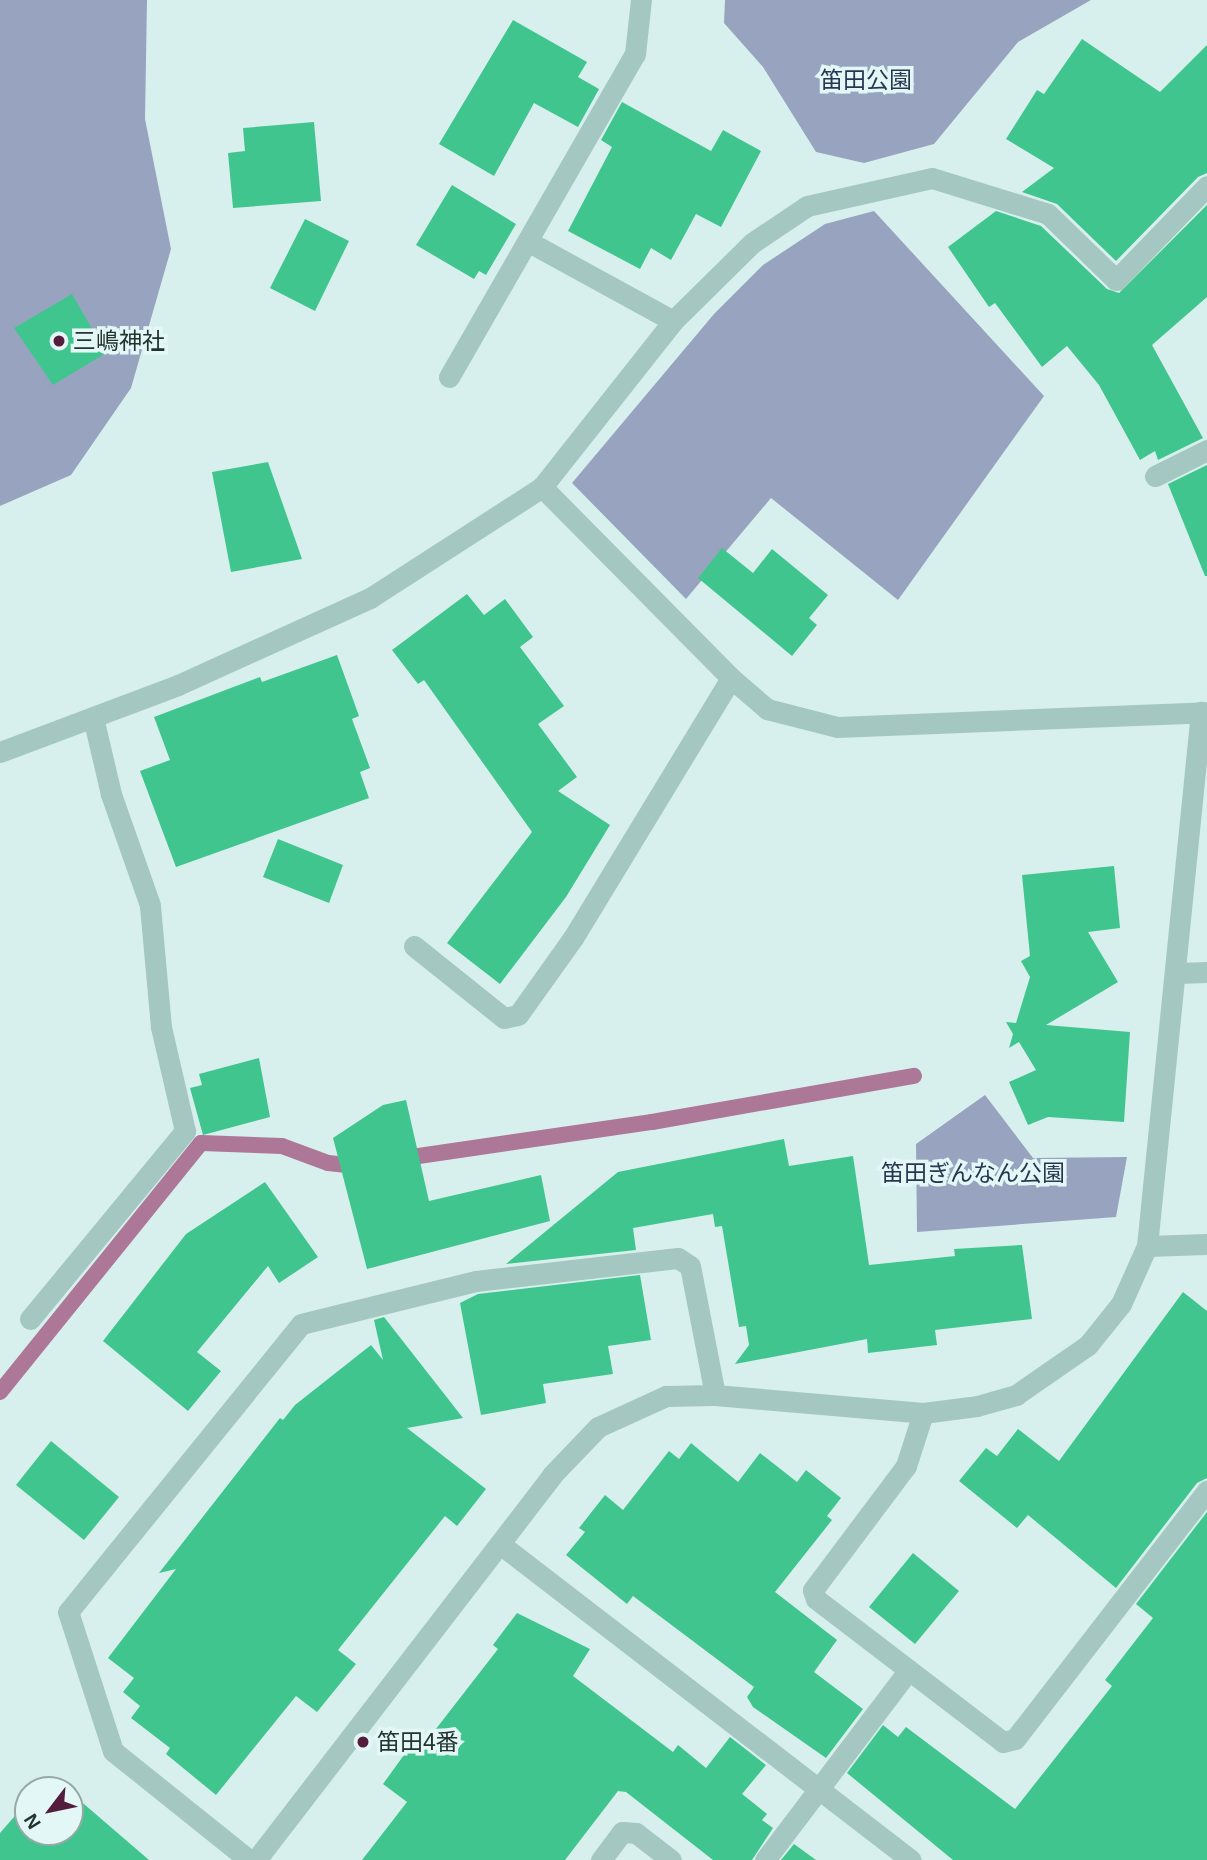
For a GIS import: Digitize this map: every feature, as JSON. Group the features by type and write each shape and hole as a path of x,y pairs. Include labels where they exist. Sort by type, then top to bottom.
{"street":[{"path":"449,377 530,242 635,54 641,0"},
{"path":"0,752 177,685 370,598 542,487 673,321 752,243 807,206 932,178 1048,214 1116,280 1207,186"},
{"path":"530,242 673,321"},
{"path":"1155,476 1207,450"},
{"path":"256,1860 552,1475 598,1427 666,1396 715,1395 923,1413 977,1406 1016,1395 1054,1372 1088,1345 1121,1304 1147,1246 1204,712 837,727 767,709 731,678 542,487"},
{"path":"414,946 504,1018 518,1015 573,938 731,678"},
{"path":"30,1319 185,1130 161,1027 150,905 111,794 93,717"},
{"path":"1178,973 1207,972"},
{"path":"1147,1246 1207,1244"},
{"path":"249,1860 113,1751 68,1612 301,1324 476,1281 678,1258 690,1266 715,1395"},
{"path":"923,1413 906,1466 813,1590 816,1599 1003,1742 1015,1739 1207,1491"},
{"path":"500,1544 911,1860"},
{"path":"765,1860 822,1790 908,1671"},
{"path":"601,1860 622,1832 636,1833 671,1860"}],"green space":[{"path":"0,0 147,0 145,119 171,249 131,388 71,475 0,506"},
{"name":"笛田公園","path":"725,0 1091,0 1018,42 934,144 864,163 816,152 763,67 724,23"},
{"path":"874,211 1044,396 898,600 771,498 686,599 572,483 714,314 763,265 825,224"},
{"name":"笛田ぎんなん公園","path":"985,1095 1033,1158 1127,1157 1116,1217 917,1232 916,1144"}],"building":[{"path":"513,20 587,62 578,77 599,89 578,127 534,103 494,176 439,144"},
{"path":"1082,39 1160,92 1207,45 1207,173 1198,177 1116,261 1057,204 1022,192 1054,168 1006,139 1037,90 1044,94"},
{"path":"622,102 711,151 723,130 761,151 721,227 696,214 671,260 651,248 640,269 568,231 612,147 601,140"},
{"path":"314,122 321,201 233,208 228,153 245,151 243,128"},
{"path":"452,185 516,224 486,275 479,271 474,279 416,245"},
{"path":"1207,205 1207,297 1152,345 1203,438 1158,460 1155,451 1140,460 1099,385 1067,346 1042,367 995,303 989,307 948,247 996,211 1041,226 1107,289 1119,293"},
{"path":"305,219 349,241 315,311 270,288"},
{"path":"72,294 106,353 53,385 14,328"},
{"path":"268,462 302,559 231,572 212,472"},
{"path":"1207,465 1207,576 1205,576 1168,484"},
{"path":"722,548 753,573 772,549 828,595 809,618 817,625 792,656 698,578"},
{"path":"467,594 484,615 505,599 533,637 520,647 564,706 538,724 577,777 558,791 610,825 566,897 500,984 447,943 532,832 424,680 418,684 392,650"},
{"path":"337,655 359,716 352,719 370,768 360,772 369,798 176,867 140,771 170,760 154,717 260,677 262,682"},
{"path":"278,839 343,865 329,903 263,877"},
{"path":"1114,866 1120,928 1088,932 1118,982 1046,1025 1130,1032 1124,1122 1048,1117 1028,1125 1009,1082 1036,1070 1019,1042 1009,1048 1013,1034 1006,1022 1016,1023 1030,977 1021,961 1030,956 1022,875"},
{"path":"259,1058 270,1117 203,1135 190,1088 202,1085 199,1074"},
{"path":"406,1100 429,1201 541,1175 550,1221 367,1269 333,1138 383,1105"},
{"path":"784,1139 789,1166 853,1156 869,1265 955,1256 954,1249 1022,1245 1032,1319 935,1330 937,1345 868,1353 867,1339 735,1364 749,1345 746,1326 739,1327 722,1226 715,1227 713,1214 633,1228 636,1250 506,1264 618,1172"},
{"path":"265,1182 318,1257 279,1283 268,1266 197,1352 221,1371 188,1411 103,1341 186,1234"},
{"path":"640,1275 651,1340 608,1346 613,1374 543,1384 546,1403 481,1415 460,1303 478,1294"},
{"path":"1183,1292 1207,1311 1207,1478 1197,1483 1116,1588 1028,1515 1017,1528 959,1481 986,1448 997,1456 1018,1429 1059,1461"},
{"path":"384,1317 463,1418 407,1428 486,1489 457,1526 445,1516 338,1650 356,1664 317,1712 296,1696 216,1795 166,1754 170,1748 131,1718 140,1706 123,1692 134,1678 108,1658 176,1569 159,1573 280,1418 283,1420 295,1405 371,1345 383,1360 374,1320"},
{"path":"51,1441 119,1497 84,1540 16,1485"},
{"path":"691,1443 738,1482 760,1453 797,1482 806,1470 841,1498 827,1516 832,1520 775,1592 837,1640 814,1672 863,1709 826,1758 753,1707 747,1697 754,1687 633,1596 627,1604 566,1555 585,1532 579,1528 605,1495 623,1510 669,1451 679,1459"},
{"path":"1207,1512 1207,1860 953,1860 847,1773 883,1725 898,1737 906,1727 1015,1809 1112,1686 1105,1680 1153,1618 1136,1604"},
{"path":"913,1553 959,1591 915,1644 869,1607"},
{"path":"517,1613 590,1649 573,1676 673,1752 678,1745 706,1768 730,1737 766,1765 742,1794 767,1814 762,1820 773,1828 752,1860 713,1860 626,1792 618,1791 565,1860 362,1860 407,1802 383,1784 417,1737 425,1743 498,1649 493,1645"},
{"path":"84,1804 149,1860 0,1860 0,1833 14,1817 14,1846 84,1846"},
{"path":"794,1844 816,1860 781,1860"}],"waterway":[{"path":"398,1159 652,1122 914,1076"},
{"path":"0,1392 201,1143 282,1146 328,1163 359,1166"}],"place":[{"name":"三嶋神社","path":"59,341"},
{"name":"笛田4番","path":"363,1742"}]}
